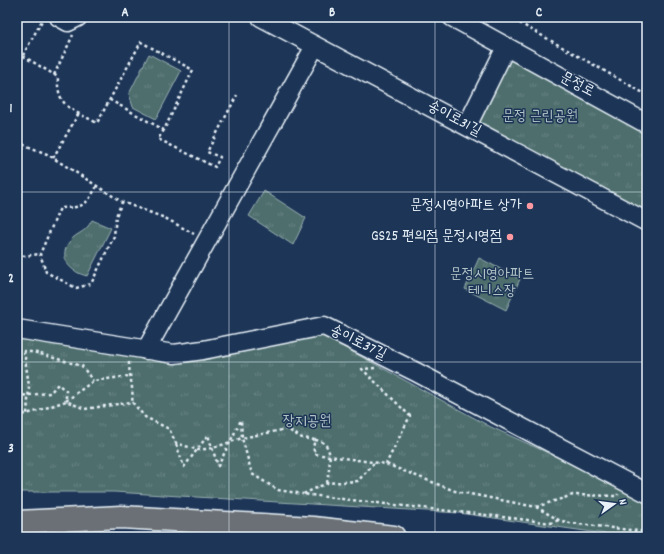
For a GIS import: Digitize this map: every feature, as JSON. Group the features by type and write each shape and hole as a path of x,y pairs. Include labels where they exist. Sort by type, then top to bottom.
{"highway":[{"path":"17,522 121,517 313,528 394,537"}],"street":[{"path":"58,17 68,22 77,23"},
{"name":"송이로31길","path":"262,17 647,222"},
{"name":"문정로","path":"452,17 647,124"},
{"path":"138,349 206,242 315,46"},
{"path":"467,126 506,47"},
{"name":"송이로37길","path":"17,329 174,354 203,350 324,326 384,355 647,493"}],"path":[{"path":"17,66 44,17"},
{"path":"509,17 647,95"},
{"path":"54,75 77,23"},
{"path":"23,56 58,77 57,91 64,104 97,124 141,42 193,70 164,130 158,139 215,167 220,157 207,152 237,95"},
{"path":"110,100 164,130"},
{"path":"53,158 79,113"},
{"path":"17,142 53,158 122,202 165,218 206,242"},
{"path":"17,162 25,145"},
{"path":"97,186 86,204 76,207 60,208 40,254 46,272 76,288 91,284 114,236 116,216 122,202"},
{"path":"17,253 24,256 40,254"},
{"path":"138,349 129,376 133,392 132,402 145,417 169,429 176,443 184,468 208,435 218,466 228,442 241,420 242,438 252,474 278,490 551,523 559,520"},
{"path":"17,350 37,353 82,366 93,381"},
{"path":"24,351 29,386 27,414"},
{"path":"384,355 377,368 362,369 410,416 386,464"},
{"path":"17,416 66,401 93,381 129,376"},
{"path":"17,396 50,393 58,384 66,391 66,401"},
{"path":"66,401 86,409 132,402"},
{"path":"176,443 198,450 213,448 242,438 287,430 302,438 322,441 327,446 330,456 327,483"},
{"path":"315,440 313,447 315,454 386,464 455,491 536,507 559,520 647,532"},
{"path":"303,494 327,483 358,481 375,462"},
{"path":"536,507 573,495 617,496 623,480"},
{"path":"548,514 551,523"}],"green space":[{"path":"149,54 181,71 156,119 133,107 129,94"},
{"name":"문정 근린공원","path":"507,54 647,130 647,219 472,125"},
{"path":"264,191 306,218 293,245 249,216"},
{"path":"92,220 111,228 87,276 71,268 65,258 65,253 66,247 70,241 87,228"},
{"name":"문정시영아파트 테니스장","path":"479,258 520,279 506,310 465,289"},
{"name":"장지공원","path":"323,336 491,427 647,498 647,537 627,537 459,513 114,492 17,492 17,338 166,362 189,360"}],"place":[{"name":"문정시영아파트 상가","path":"530,206"},
{"name":"GS25 편의점 문정시영점","path":"510,237"}]}
